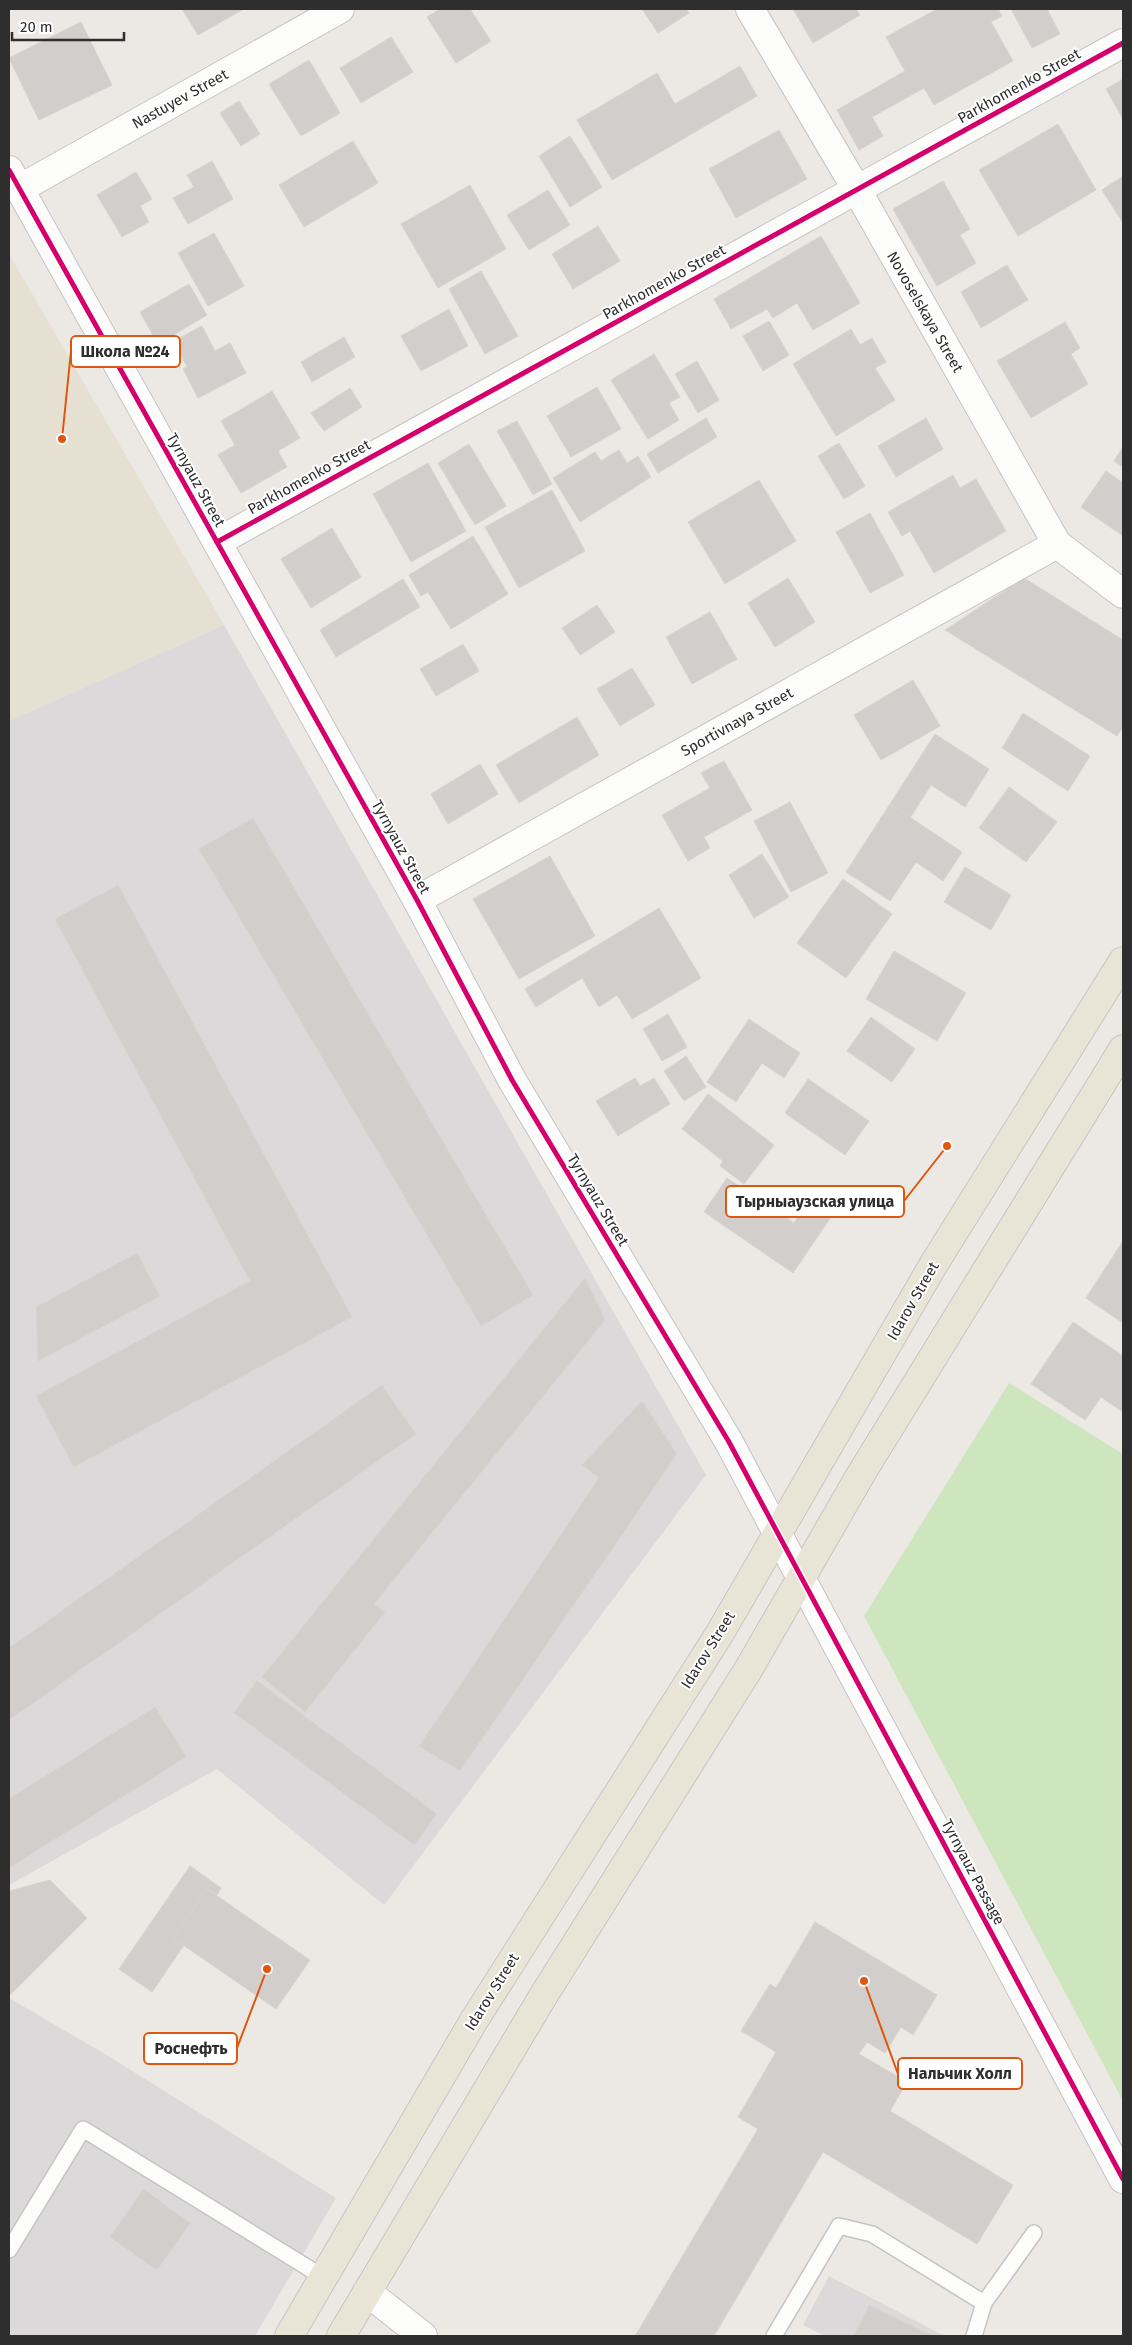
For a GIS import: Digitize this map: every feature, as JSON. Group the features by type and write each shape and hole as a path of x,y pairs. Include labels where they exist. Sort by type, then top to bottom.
{"main road":[{"name":"Idarov Street","path":"289,2336 473,2022 720,1633 937,1258 1123,961"},
{"path":"341,2336 542,1998 748,1670 860,1474 1123,1049"}],"street":[{"name":"Nastuyev Street","path":"14,179 340,9"},
{"name":"Novoselskaya Street","path":"750,9 856,190 1057,544 1123,594"},
{"name":"Parkhomenko Street","path":"217,542 1123,42"},
{"name":"Tyrnyauz Street","path":"14,179 416,900 512,1080 729,1442 801,1578"},
{"name":"Sportivnaya Street","path":"416,900 1057,544"},
{"name":"Tyrnyauz Passage","path":"801,1578 1123,2179"},
{"path":"368,2292 423,2336"}],"lane":[{"path":"9,2250 83,2129 323,2277"},
{"path":"774,2336 839,2226 872,2234 984,2303"},
{"path":"974,2336 984,2303 1034,2234"}],"shaded area":[{"path":"9,254 224,625 9,721"},
{"path":"224,625 706,1475 384,1905 217,1769 9,1885 9,721"},
{"path":"9,1998 105,2054 336,2198 255,2336 9,2336"},
{"path":"829,2276 945,2336 825,2336 803,2325"}],"green space":[{"path":"1009,1383 1123,1454 1123,2101 864,1616"}],"building":[{"path":"182,9 244,9 198,35"},
{"path":"440,9 470,9 491,41 456,63 427,17"},
{"path":"642,9 686,9 689,13 658,33"},
{"path":"793,9 856,9 860,15 813,43"},
{"path":"937,9 998,9 1002,16 991,22 1013,61 934,105 924,88 872,117 883,136 859,150 837,110 905,71 886,37"},
{"path":"1011,9 1047,9 1060,34 1032,48"},
{"path":"81,22 112,85 39,120 9,58"},
{"path":"391,37 413,72 361,103 340,68"},
{"path":"309,60 340,113 301,136 269,84"},
{"path":"740,66 757,96 612,180 577,120 657,73 675,104"},
{"path":"1123,79 1123,119 1106,89"},
{"path":"239,101 260,134 241,146 220,113"},
{"path":"1058,124 1096,190 1018,236 979,170"},
{"path":"779,130 807,179 736,218 709,169"},
{"path":"570,136 602,187 570,207 539,156"},
{"path":"353,141 378,183 304,227 279,185"},
{"path":"212,161 233,199 188,224 173,198 194,187 187,175"},
{"path":"136,172 152,199 140,206 149,222 122,237 97,195"},
{"path":"1123,176 1123,223 1102,190"},
{"path":"943,181 970,229 960,235 976,263 937,286 893,209"},
{"path":"470,185 506,249 438,288 401,224"},
{"path":"548,190 570,225 529,250 507,215"},
{"path":"598,226 620,261 573,289 552,254"},
{"path":"214,233 244,286 208,306 178,253"},
{"path":"821,236 860,303 813,330 797,303 773,318 767,309 731,329 714,299"},
{"path":"1007,265 1028,300 981,328 961,292"},
{"path":"481,271 518,336 485,354 449,289"},
{"path":"189,284 207,315 158,344 140,312"},
{"path":"449,309 468,346 421,371 401,336"},
{"path":"769,321 789,355 763,371 743,336"},
{"path":"1065,322 1080,348 1071,354 1088,384 1031,418 997,361"},
{"path":"202,326 215,351 230,343 246,373 198,398 183,369 187,367 174,341"},
{"path":"851,329 860,345 872,338 886,362 875,368 895,400 836,436 793,364"},
{"path":"344,337 355,357 312,382 301,362"},
{"path":"654,354 680,397 669,403 679,420 648,439 611,380"},
{"path":"697,361 719,400 698,413 675,374"},
{"path":"597,387 621,429 571,457 547,416"},
{"path":"350,388 362,407 324,431 311,413"},
{"path":"272,391 300,438 278,451 287,467 241,493 218,455 235,445 221,421"},
{"path":"706,418 717,437 658,473 647,454"},
{"path":"926,418 943,449 896,477 878,446"},
{"path":"517,421 552,484 533,495 497,431"},
{"path":"839,443 865,486 844,499 818,456"},
{"path":"469,444 506,506 475,525 438,463"},
{"path":"1123,447 1123,467 1114,461"},
{"path":"619,450 627,463 638,456 651,477 580,522 553,478 595,452 601,461"},
{"path":"428,463 466,531 411,562 373,494"},
{"path":"1106,471 1123,483 1123,536 1081,507"},
{"path":"953,475 960,488 976,479 1006,531 934,573 910,531 902,536 888,512"},
{"path":"759,480 796,541 725,584 688,522"},
{"path":"552,490 585,551 519,588 485,527"},
{"path":"870,513 904,575 870,593 836,532"},
{"path":"332,528 361,577 311,608 281,559"},
{"path":"473,536 508,594 451,629 428,592 421,596 409,575"},
{"path":"788,578 815,622 775,647 748,603"},
{"path":"1024,578 1123,640 1123,727 1117,736 945,630"},
{"path":"403,579 420,607 336,657 320,630"},
{"path":"597,605 615,632 580,655 562,628"},
{"path":"710,612 737,659 692,684 666,637"},
{"path":"463,644 479,671 436,696 420,669"},
{"path":"632,668 655,705 620,726 597,689"},
{"path":"913,680 940,726 881,760 854,715"},
{"path":"1023,713 1090,756 1068,791 1002,748"},
{"path":"577,717 599,755 519,803 496,765"},
{"path":"935,734 989,769 965,807 931,785 910,818 890,804"},
{"path":"724,761 752,810 704,837 710,848 688,861 662,815 710,788 701,773"},
{"path":"480,764 498,794 448,824 431,794"},
{"path":"1009,787 1057,822 1026,862 979,828"},
{"path":"790,802 828,873 791,892 754,821"},
{"path":"890,804 962,852 943,881 916,862 890,901 846,872"},
{"path":"253,818 533,1295 481,1326 199,849"},
{"path":"762,854 789,897 754,918 729,875"},
{"path":"550,856 595,936 519,979 473,899"},
{"path":"965,867 1011,895 991,930 944,902"},
{"path":"843,879 892,914 846,978 797,943"},
{"path":"118,885 352,1317 74,1467 36,1396 250,1281 55,919"},
{"path":"659,908 701,978 632,1019 617,995 599,1007 582,978 536,1007 525,989"},
{"path":"894,951 966,993 937,1041 866,999"},
{"path":"668,1014 687,1047 662,1061 643,1029"},
{"path":"871,1017 915,1049 892,1082 847,1051"},
{"path":"749,1019 800,1053 784,1078 762,1063 736,1102 707,1082"},
{"path":"686,1056 706,1087 684,1101 664,1071"},
{"path":"635,1078 640,1086 654,1078 670,1104 618,1136 596,1101"},
{"path":"808,1079 869,1121 845,1155 785,1113"},
{"path":"708,1094 774,1145 744,1184 720,1166 723,1161 682,1129"},
{"path":"727,1178 794,1223 810,1199 833,1214 793,1273 704,1212"},
{"path":"1123,1241 1123,1323 1086,1298"},
{"path":"137,1253 160,1296 38,1361 36,1307"},
{"path":"585,1278 605,1320 374,1604 385,1612 305,1712 262,1677"},
{"path":"1073,1322 1123,1356 1123,1412 1101,1397 1085,1420 1031,1384"},
{"path":"382,1385 416,1434 9,1720 9,1648"},
{"path":"642,1401 677,1454 460,1771 419,1746 599,1478 582,1465"},
{"path":"257,1681 437,1814 414,1845 234,1713"},
{"path":"155,1707 186,1757 9,1868 9,1799"},
{"path":"190,1866 221,1888 217,1895 207,1889 173,1938 184,1945 152,1992 119,1969"},
{"path":"50,1880 87,1918 9,1996 9,1891"},
{"path":"207,1889 310,1960 276,2009 173,1938"},
{"path":"815,1922 937,1995 913,2035 901,2027 885,2053 867,2042 859,2054 907,2082 890,2111 1013,2185 977,2244 823,2152 714,2336 635,2336 758,2129 738,2117 776,2052 741,2031 770,1984 776,1988"},
{"path":"143,2189 190,2223 157,2270 110,2237"},
{"path":"869,2305 933,2336 854,2336"}],"cycle path":[{"path":"217,542 1123,43"},
{"path":"9,170 417,900 512,1080 729,1442 1123,2179"}],"place":[{"name":"Школа №24","path":"62,439"},
{"name":"Тырныаузская улица","path":"947,1146"},
{"name":"Роснефть","path":"267,1969"},
{"name":"Нальчик Холл","path":"864,1981"}]}
